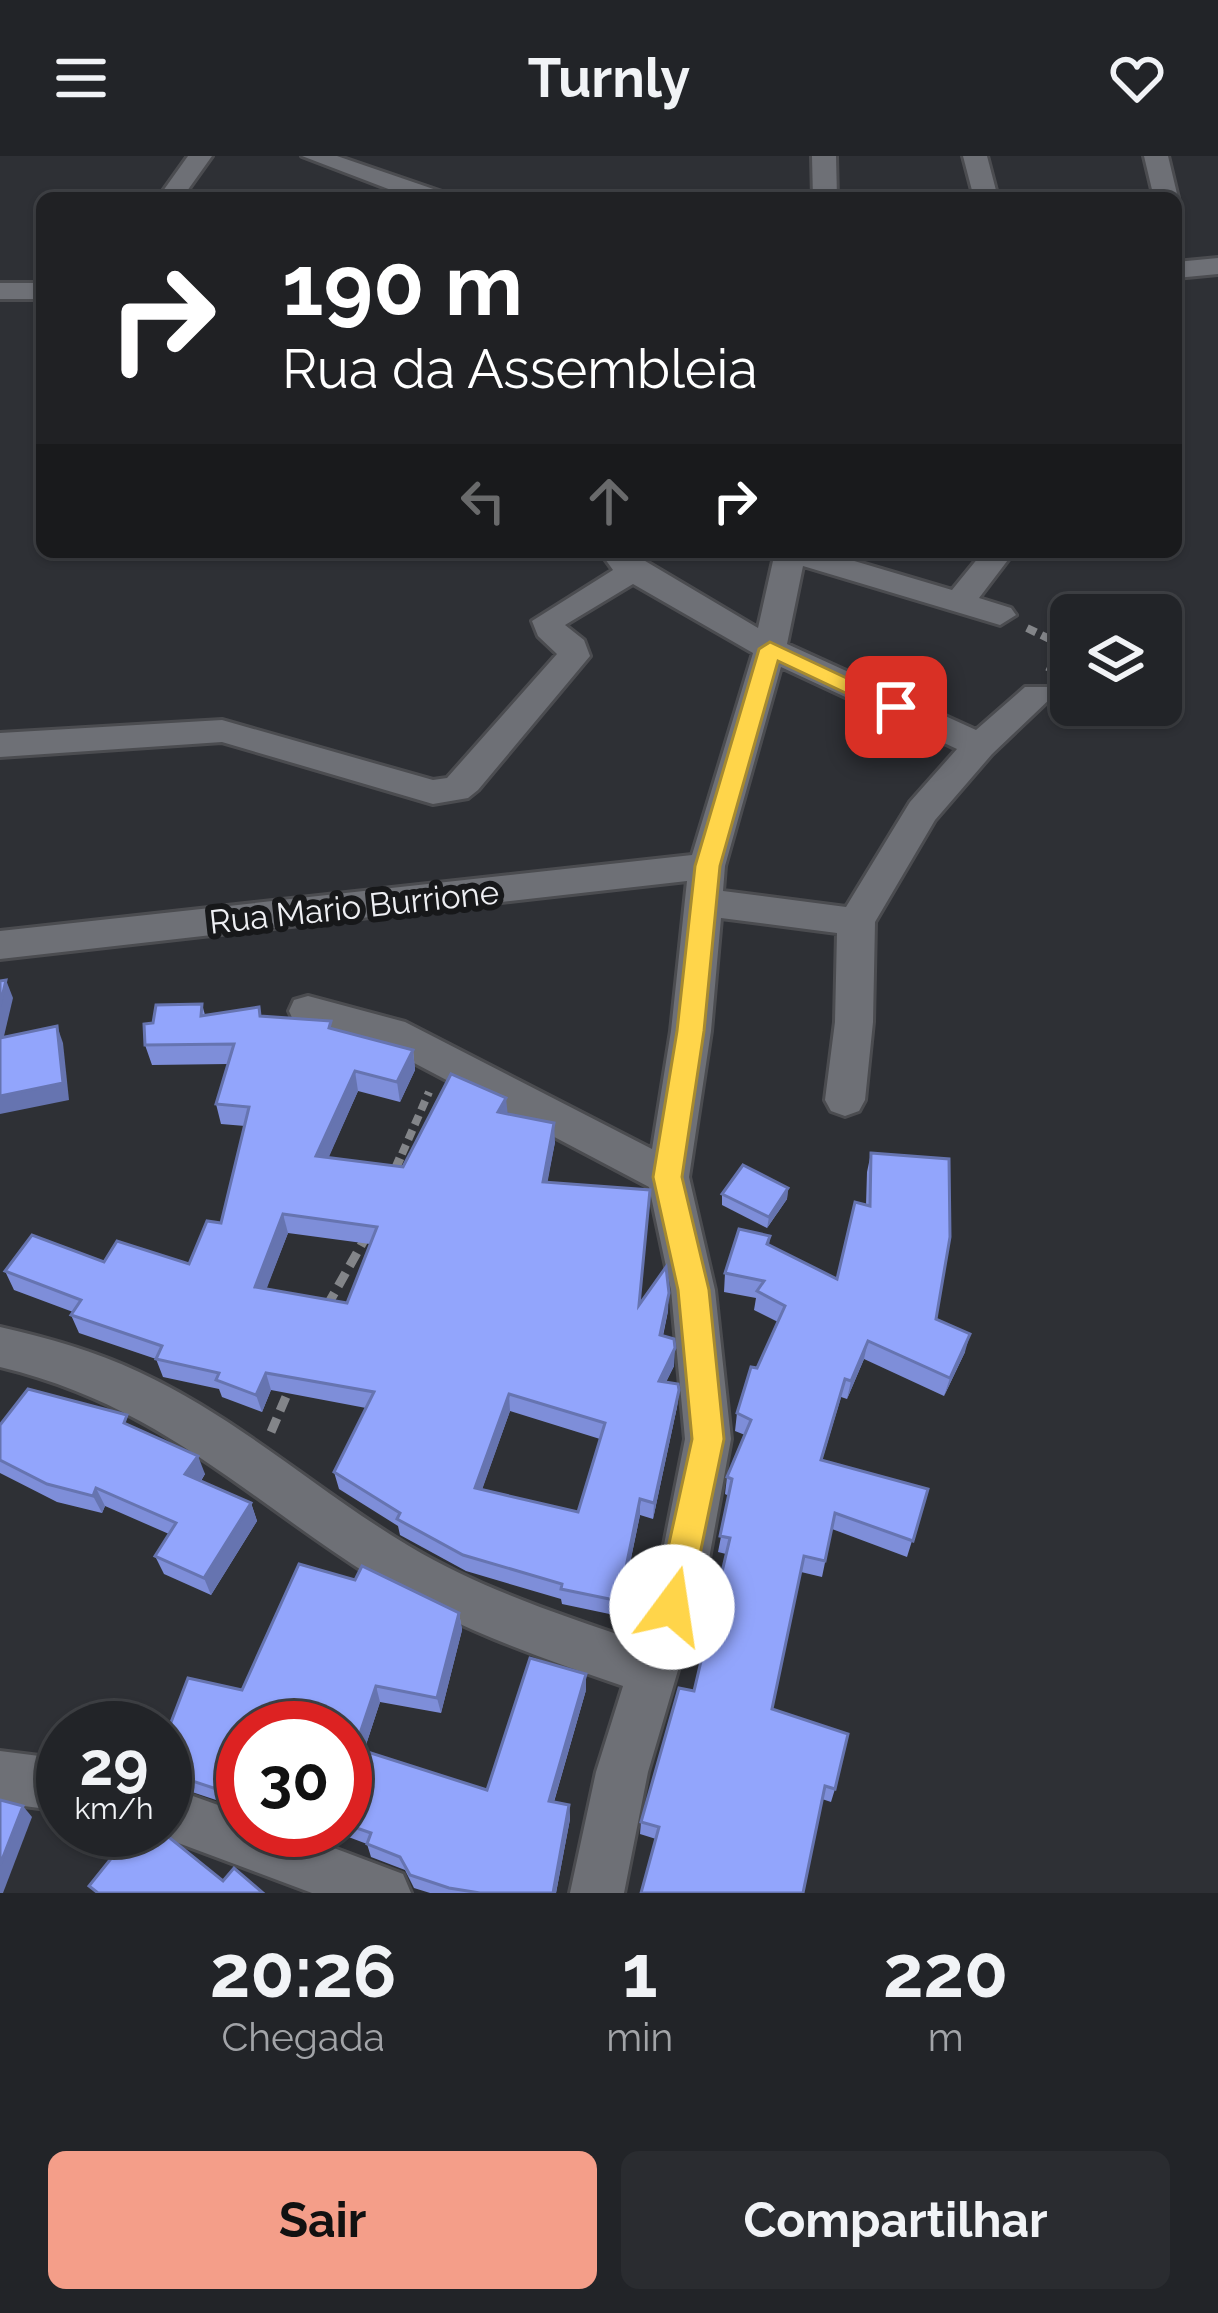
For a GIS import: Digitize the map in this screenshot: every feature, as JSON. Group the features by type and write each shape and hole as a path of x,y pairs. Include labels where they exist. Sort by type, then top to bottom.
{"street":[{"path":"174,192 200,156"},
{"path":"314,156 417,192"},
{"path":"824,156 825,192"},
{"path":"974,156 984,192"},
{"path":"1156,156 1165,192"},
{"path":"337,192 352,172"},
{"path":"1182,262 1218,266"},
{"path":"0,291 36,291"},
{"path":"597,1893 622,1772 682,1575 708,1439 693,1290 668,1177 706,884 770,649 789,558"},
{"path":"810,558 1000,615"},
{"path":"960,602 994,558"},
{"path":"0,745 222,731 433,792 448,791 466,781 574,656 573,646 549,629 548,621 623,561 770,649 980,746"},
{"path":"845,1100 854,1022 856,922 922,811 980,746 1037,695"},
{"name":"Rua Mario Burrione","path":"0,946 706,884 856,922"},
{"path":"308,1011 354,1020 443,1059 668,1177"},
{"path":"0,1347 85,1368 148,1396 257,1466 341,1530 446,1593 653,1671"},
{"path":"0,1777 36,1782"},
{"path":"192,1822 384,1893"}],"path":[{"path":"1000,615 1062,645 1037,695"},
{"path":"390,1182 443,1059"},
{"path":"316,1322 355,1264 372,1223"},
{"path":"257,1466 300,1364"}],"building":[{"path":"202,1004 201,1016 259,1007 260,1016 331,1021 329,1028 413,1050 397,1082 355,1071 316,1156 403,1167 451,1074 506,1098 498,1112 554,1123 543,1182 650,1190 639,1305 666,1267 669,1293 660,1335 674,1339 675,1348 659,1381 678,1384 679,1390 654,1503 640,1499 619,1601 561,1589 562,1584 463,1555 397,1519 400,1513 334,1472 374,1392 266,1373 256,1395 216,1380 219,1373 156,1359 162,1346 71,1315 81,1300 5,1271 32,1235 104,1262 117,1241 189,1264 207,1221 221,1223 249,1107 216,1104 234,1044 145,1045 144,1024 153,1023 156,1005","holes":["283,1214 377,1227 347,1303 255,1287","509,1394 605,1423 578,1512 475,1488"]},
{"path":"57,1026 63,1083 0,1096 0,1038"},
{"path":"871,1153 949,1159 950,1237 936,1319 970,1334 950,1378 868,1341 851,1381 845,1379 821,1460 928,1489 913,1541 835,1513 825,1561 804,1556 772,1709 848,1734 835,1789 825,1786 803,1893 641,1893 659,1827 641,1822 679,1688 694,1691 730,1538 720,1536 732,1479 727,1477 751,1420 737,1413 751,1367 757,1368 785,1306 757,1291 764,1281 725,1273 739,1229 770,1236 767,1244 837,1279 855,1202 870,1206"},
{"path":"743,1165 788,1188 769,1217 722,1194"},
{"path":"28,1389 127,1415 124,1423 198,1456 185,1474 251,1503 204,1578 155,1556 176,1523 96,1488 93,1496 47,1484 0,1460 0,1425"},
{"path":"299,1564 355,1580 362,1566 459,1613 437,1698 376,1686 371,1701 216,1701 216,1789 192,1781 192,1701 179,1701 188,1678 242,1690"},
{"path":"530,1658 586,1674 549,1801 569,1805 553,1893 449,1888 410,1875 400,1857 372,1846 372,1753 487,1790"},
{"path":"0,1800 23,1806 0,1865"},
{"path":"192,1856 223,1881 234,1868 263,1893 98,1893 89,1886 112,1857"}],"route":[{"path":"672,1607 708,1439 693,1290 668,1177 691,1031 707,866 770,649 896,707"}]}
